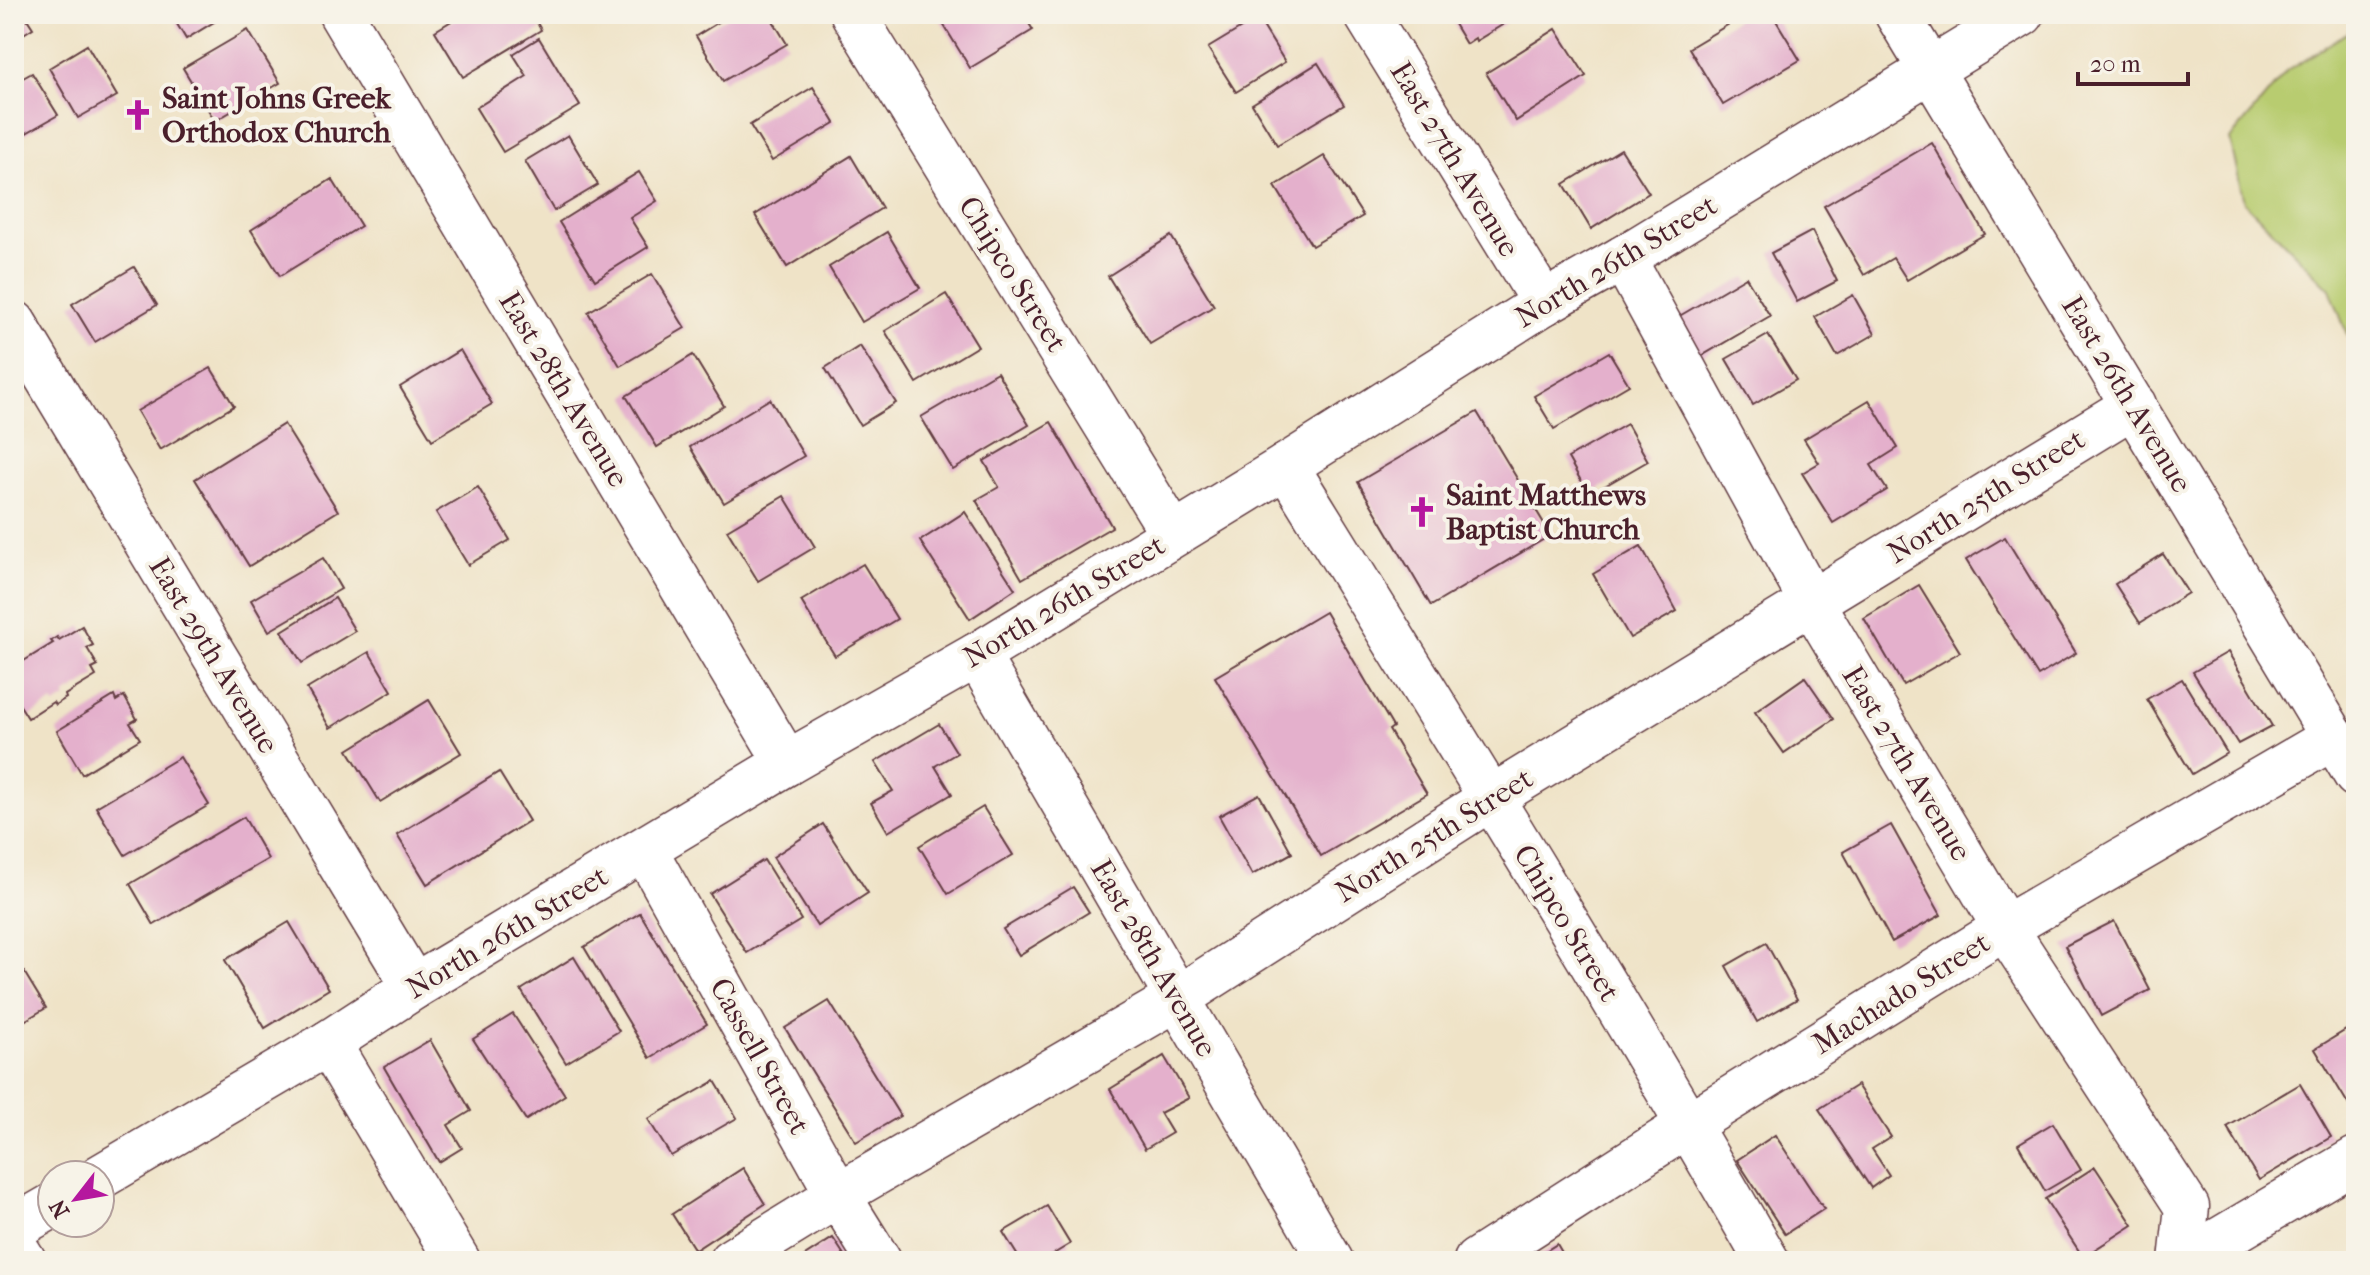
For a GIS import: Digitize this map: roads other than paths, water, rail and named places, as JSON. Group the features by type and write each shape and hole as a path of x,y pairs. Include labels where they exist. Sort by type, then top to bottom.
{"street":[{"name":"East 28th Avenue","path":"341,14 787,763"},
{"name":"Chipco Street","path":"853,14 1173,534"},
{"name":"East 27th Avenue","path":"1366,14 1544,303"},
{"name":"East 26th Avenue","path":"1897,14 2356,775"},
{"name":"North 26th Street","path":"116,1168 328,1043 414,987 787,763 977,655 1286,466 1544,303 2022,14"},
{"name":"East 27th Avenue","path":"1623,258 1812,603 2005,928 2187,1207 2183,1261"},
{"name":"East 29th Avenue","path":"14,323 414,987"},
{"name":"North 25th Street","path":"731,1261 838,1195 1178,998 1491,798 2134,405"},
{"name":"Chipco Street","path":"1286,466 1491,798 1767,1261"},
{"name":"East 28th Avenue","path":"977,655 1331,1261"},
{"name":"Machado Street","path":"1476,1261 2005,928 2334,737"},
{"name":"Cassell Street","path":"645,850 838,1195 879,1261"},
{"path":"328,1043 458,1261"},
{"path":"2183,1261 2356,1159"},
{"path":"14,1228 36,1215"},
{"path":"14,1245 24,1261"}],"place":[{"name":"Saint Johns Greek Orthodox Church","path":"138,115"},
{"name":"Saint Matthews Baptist Church","path":"1422,512"}]}
